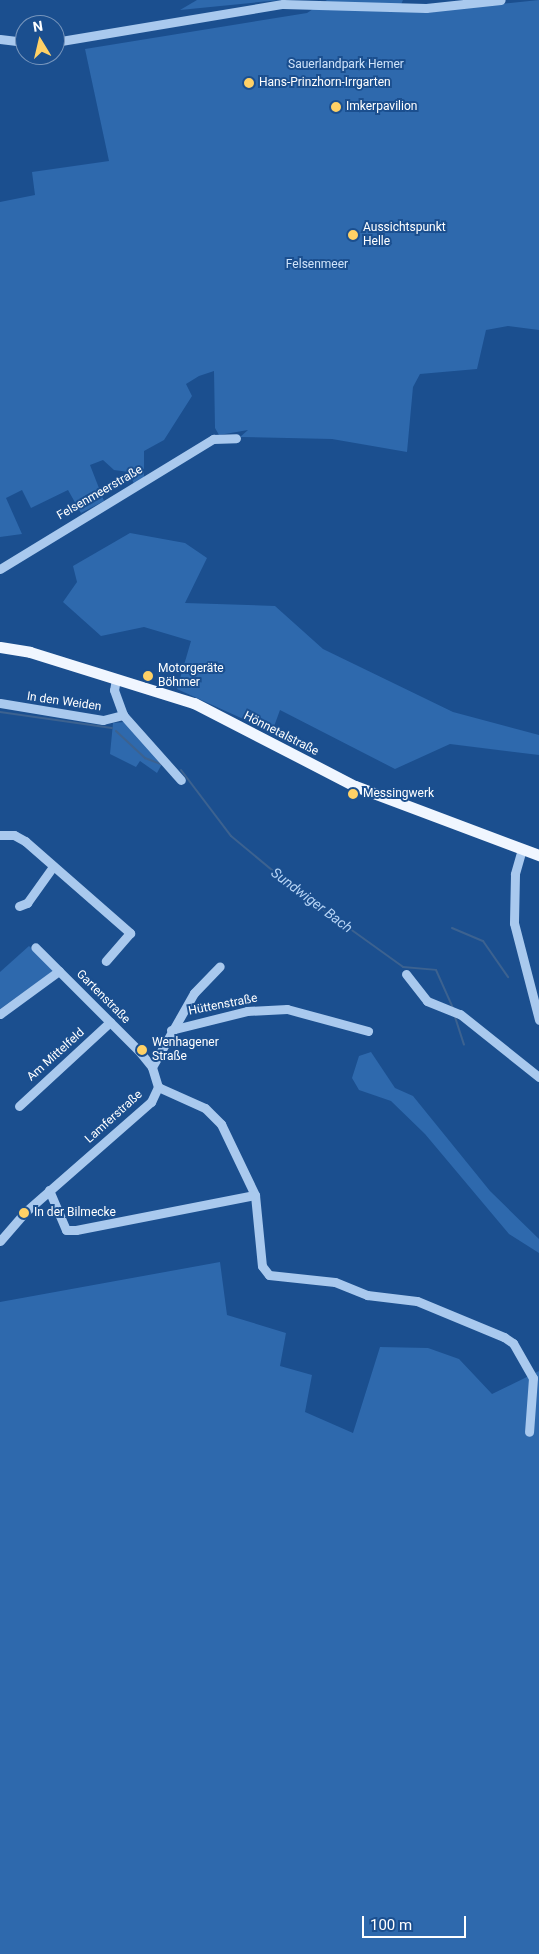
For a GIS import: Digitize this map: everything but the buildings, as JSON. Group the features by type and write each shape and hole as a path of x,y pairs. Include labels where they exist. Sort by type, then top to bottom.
{"main road":[{"name":"Hönnetalstraße","path":"2,647 194,703 355,786 539,855"}],"street":[{"path":"65,40 292,3 426,8 501,0"},
{"path":"0,39 15,41"},
{"name":"Felsenmeerstraße","path":"0,569 213,439 236,438"},
{"name":"In den Weiden","path":"116,679 114,690 123,715 181,780"},
{"name":"In den Weiden","path":"0,703 103,720 123,715"},
{"path":"0,835 14,835 25,841 52,868 130,933 106,961"},
{"path":"522,849 513,911 536,1000 539,1020"},
{"path":"19,906 27,903 52,868"},
{"name":"Gartenstraße","path":"35,947 152,1067"},
{"path":"152,1067 171,1030 194,993 220,966"},
{"path":"0,1014 59,971"},
{"path":"406,974 427,1001 460,1014 539,1077"},
{"name":"Hüttenstraße","path":"171,1030 247,1011 287,1009 368,1031"},
{"name":"Am Mittelfeld","path":"18,1106 110,1022"},
{"name":"Lamferstraße","path":"0,1241 49,1190 151,1102 158,1087 152,1067"},
{"path":"158,1087 205,1108 221,1124 255,1195 262,1266 269,1275 335,1282 367,1295 434,1306 513,1343 533,1378 529,1432"},
{"path":"49,1190 66,1230 76,1230 255,1195"}],"green space":[{"path":"197,0 280,0 180,10"},
{"name":"Felsenmeer","path":"327,0 403,0 399,9 432,11 539,0 539,330 508,326 486,330 477,369 420,374 413,387 407,452 332,439 240,437 248,430 219,435 215,428 214,371 199,376 186,384 192,396 164,440 144,451 144,478 134,484 129,472 114,470 103,460 90,465 104,501 81,513 68,490 31,508 22,490 6,498 22,534 0,537 0,202 35,195 32,172 109,161 85,49 307,13"},
{"path":"130,533 185,543 207,558 185,603 275,606 323,649 453,712 539,735 539,755 450,744 395,769 280,710 272,732 177,689 191,641 144,627 101,636 63,602 77,582 73,566"},
{"path":"124,722 163,762 157,773 140,761 136,767 110,754 113,723"},
{"path":"29,946 55,970 0,1009 0,972"},
{"path":"371,1052 395,1088 413,1096 490,1191 539,1239 539,1253 509,1234 425,1134 391,1101 359,1090 352,1078 359,1056"},
{"path":"220,1262 227,1315 286,1333 280,1366 312,1375 305,1412 353,1433 380,1347 428,1348 459,1359 492,1394 539,1371 539,1954 0,1954 0,1302"}],"waterway":[{"name":"Sundwiger Bach","path":"0,712 112,728"},
{"name":"Sundwiger Bach","path":"116,731 145,758 161,764"},
{"name":"Sundwiger Bach","path":"181,770 231,836 296,890 403,967 436,970 453,1008"},
{"name":"Sundwiger Bach","path":"452,928 483,941 508,977"},
{"name":"Sundwiger Bach","path":"455,1017 464,1045"}],"place":[{"name":"Hans-Prinzhorn-Irrgarten","path":"249,83"},
{"name":"Imkerpavilion","path":"336,107"},
{"name":"Aussichtspunkt Helle","path":"353,235"},
{"name":"Motorgeräte Böhmer","path":"148,676"},
{"name":"Messingwerk","path":"353,794"},
{"name":"Wenhagener Straße","path":"142,1050"},
{"name":"In der Bilmecke","path":"24,1213"}],"park label":[{"name":"Sauerlandpark Hemer","path":"346,65"}]}
